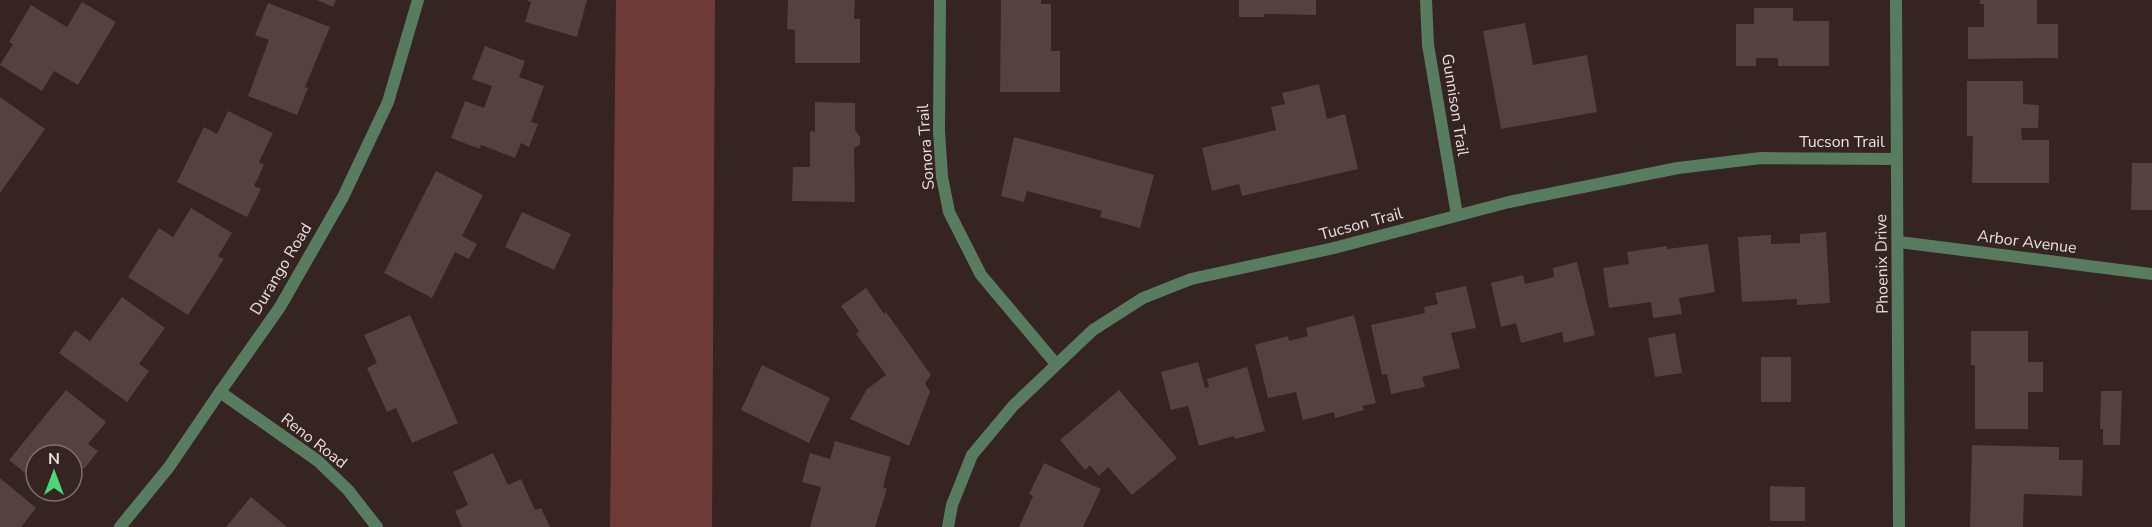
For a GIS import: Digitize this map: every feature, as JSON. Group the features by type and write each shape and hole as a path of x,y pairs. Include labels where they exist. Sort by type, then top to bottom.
{"street":[{"name":"Durango Road","path":"120,527 169,467 280,307 343,197 388,102 418,0"},
{"name":"Sonora Trail","path":"940,0 939,131 942,177 949,212 981,275 1056,364"},
{"name":"Gunnison Trail","path":"1426,0 1428,45 1457,215"},
{"name":"Phoenix Drive","path":"1896,0 1899,527"},
{"name":"Tucson Trail","path":"948,527 952,505 972,455 1012,406 1094,330 1143,298 1191,279 1334,248 1509,202 1678,168 1761,158 1896,159"},
{"name":"Arbor Avenue","path":"1899,242 2152,274"},
{"name":"Reno Road","path":"220,392 318,461 348,490 377,527"}],"shaded area":[{"path":"616,0 715,0 712,527 610,527"}],"building":[{"path":"317,0 336,0 333,7"},
{"path":"526,0 587,0 577,37 525,22 531,2"},
{"path":"788,0 855,0 854,19 860,19 860,63 795,63 795,30 787,29"},
{"path":"1001,0 1041,0 1041,4 1051,4 1051,51 1060,51 1060,92 1000,92"},
{"path":"1239,0 1316,0 1316,15 1264,14 1264,17 1239,17"},
{"path":"1980,0 2037,0 2037,24 2058,24 2058,58 1968,59 1968,27 1984,27 1984,4 1980,4"},
{"path":"82,2 116,22 78,85 54,71 42,91 0,65 13,44 9,42 31,5 67,27"},
{"path":"268,3 330,27 305,87 308,88 297,115 248,96 269,40 255,35"},
{"path":"1754,8 1793,8 1793,21 1829,21 1829,66 1778,66 1778,58 1756,58 1756,66 1736,66 1736,24 1754,24"},
{"path":"1525,23 1533,65 1587,55 1597,112 1501,129 1483,31"},
{"path":"485,46 525,61 519,77 544,86 531,122 538,124 529,147 521,143 515,158 481,145 480,149 451,138 465,101 484,108 492,86 472,79"},
{"path":"1967,81 2023,81 2023,104 2039,105 2038,128 2021,128 2022,140 2049,140 2049,183 1972,183 1973,136 1967,136"},
{"path":"1319,84 1327,119 1345,114 1358,169 1242,196 1239,184 1212,191 1202,148 1276,130 1271,107 1285,104 1282,93"},
{"path":"0,97 45,129 0,193"},
{"path":"815,102 855,103 855,130 860,137 860,145 854,148 855,202 792,201 793,167 810,167 810,131 815,132"},
{"path":"228,111 273,133 259,162 264,165 254,186 261,189 247,217 177,182 204,127 217,134"},
{"path":"1014,137 1154,175 1140,228 1100,217 1102,211 1027,191 1024,202 1001,196"},
{"path":"2132,163 2152,163 2152,210 2131,210"},
{"path":"436,171 483,195 462,236 477,244 469,259 455,252 432,298 384,273"},
{"path":"191,208 232,233 218,256 224,259 188,315 128,277 159,228 173,237"},
{"path":"522,212 571,234 554,270 505,247"},
{"path":"1826,232 1830,303 1797,305 1797,299 1742,302 1738,237 1771,235 1771,244 1800,243 1800,234"},
{"path":"1708,244 1715,292 1679,298 1682,314 1653,318 1651,302 1609,308 1603,268 1629,264 1627,252 1667,246 1667,249"},
{"path":"1577,262 1595,335 1564,343 1562,332 1521,343 1516,323 1501,327 1491,283 1523,275 1525,284 1554,277 1553,268"},
{"path":"1466,286 1476,328 1451,333 1460,368 1422,377 1425,387 1391,394 1387,374 1382,375 1371,325 1425,313 1424,307 1438,304 1435,293"},
{"path":"866,288 931,375 925,383 930,392 909,446 850,419 867,389 886,375 856,334 859,331 841,306"},
{"path":"122,297 165,328 139,364 149,371 127,402 59,353 75,330 90,341"},
{"path":"410,315 458,423 412,443 396,408 387,412 367,368 377,363 364,335"},
{"path":"1354,315 1376,403 1362,406 1364,410 1335,418 1334,412 1303,420 1296,392 1268,398 1255,345 1288,336 1289,341 1308,336 1306,328"},
{"path":"1971,331 2028,331 2028,362 2043,362 2043,392 2028,392 2028,429 1975,429 1975,365 1971,365"},
{"path":"1675,333 1682,373 1655,377 1648,338"},
{"path":"1761,357 1791,357 1791,402 1761,402"},
{"path":"1198,362 1205,388 1209,387 1207,379 1247,367 1265,431 1235,439 1234,436 1199,446 1188,406 1171,410 1161,372"},
{"path":"762,365 830,398 809,443 741,410"},
{"path":"66,390 106,422 88,444 98,451 84,469 84,443 24,443 24,472 9,460"},
{"path":"1119,390 1177,458 1132,495 1108,467 1099,476 1090,465 1085,470 1060,440"},
{"path":"2101,391 2122,391 2120,445 2103,445 2103,429 2100,429"},
{"path":"835,441 891,457 883,487 887,489 875,527 810,527 821,487 802,482 810,453 830,459"},
{"path":"1972,445 2059,447 2059,460 2083,460 2082,496 2024,494 2023,527 1970,527"},
{"path":"493,453 508,485 521,479 535,510 541,508 550,527 462,527 455,511 468,505 453,472"},
{"path":"1044,463 1101,489 1083,527 1019,527 1033,496 1029,494"},
{"path":"0,478 24,498 24,503 30,503 36,508 21,527 0,527"},
{"path":"1770,486 1805,487 1805,521 1770,521"},
{"path":"251,497 287,527 226,527"}]}
